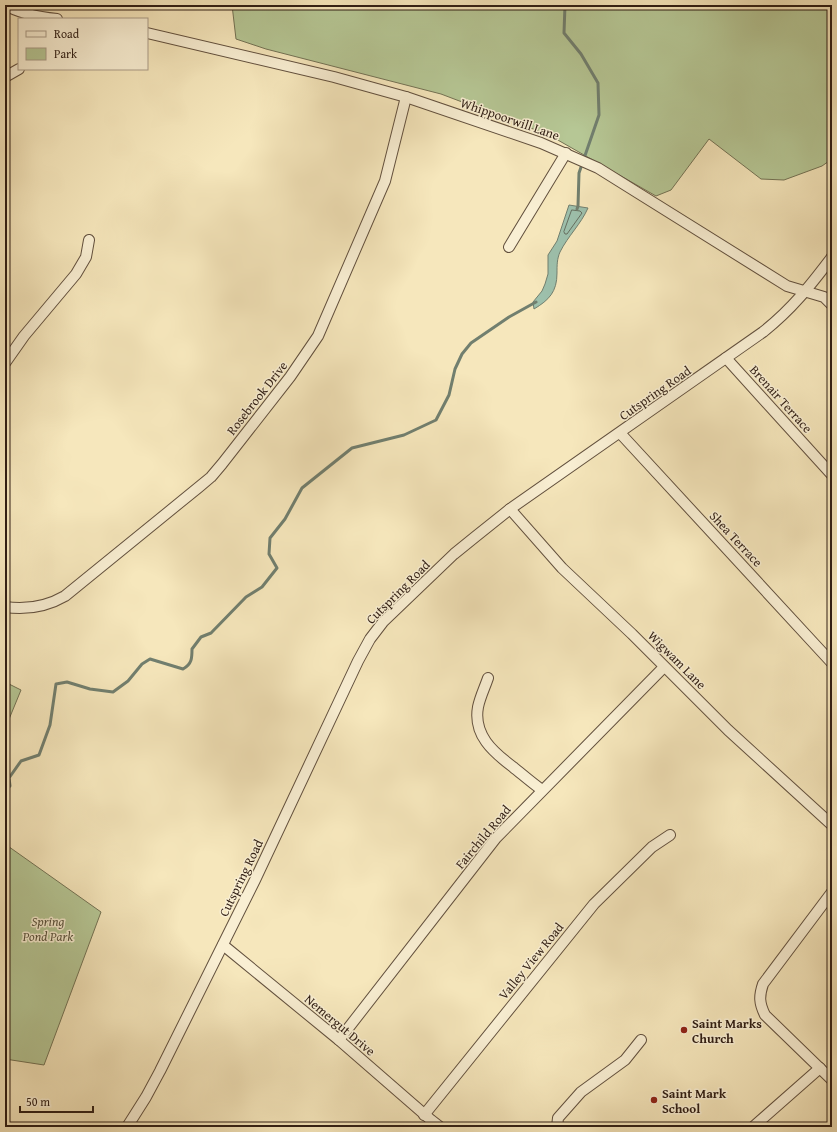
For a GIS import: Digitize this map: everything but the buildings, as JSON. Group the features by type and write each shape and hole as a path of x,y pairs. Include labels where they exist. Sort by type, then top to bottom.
{"street":[{"path":"5,5 14,10 30,15 49,18"},
{"name":"Whippoorwill Lane","path":"148,34 291,66 406,98 504,130 568,154 598,168 787,286 824,296 832,305"},
{"path":"5,77 18,70"},
{"name":"Rosebrook Drive","path":"5,607 35,607 56,601 65,596 199,487 222,464 290,377 318,336 385,181 406,98"},
{"path":"509,247 568,154"},
{"path":"5,363 24,336 76,274 86,257 89,240"},
{"name":"Cutspring Road","path":"129,1126 162,1067 223,945 306,774 358,661 370,639 383,622 454,554 510,509 620,433 778,320 806,291 832,257"},
{"name":"Brenair Terrace","path":"726,358 832,474"},
{"name":"Shea Terrace","path":"620,433 832,663"},
{"name":"Wigwam Lane","path":"510,509 562,568 615,617 739,740 832,825"},
{"name":"Fairchild Road","path":"339,1040 496,838 664,667"},
{"path":"488,678 478,706 477,720 480,732 486,743 495,752 542,790"},
{"name":"Valley View Road","path":"424,1115 594,904 652,847 670,835"},
{"path":"831,891 763,984 759,1000 765,1015 832,1080"},
{"name":"Nemergut Drive","path":"223,945 339,1040 424,1115 440,1127"},
{"path":"557,1127 558,1118 581,1092 625,1060 641,1040"},
{"path":"754,1127 820,1068"}],"green space":[{"path":"232,5 832,5 832,159 822,166 784,180 761,179 709,139 671,190 656,196 549,135 441,94 266,49 236,39"},
{"path":"5,682 21,690 5,729"},
{"name":"Spring Pond Park","path":"5,844 101,912 44,1065 5,1059"}],"water":[{"path":"569,205 588,208 560,252 557,262 557,280 554,290 548,299 534,309 533,302 542,291 548,274 548,255 557,241"}],"waterway":[{"path":"565,5 564,33 581,54 598,83 599,115 579,173 577,209"},
{"path":"5,791 10,786 9,778 21,761 39,755 50,725 56,684 67,682 90,689 113,692 128,681 142,664 150,659 183,669 186,667 191,660 192,649 201,637 211,633 246,597 262,587 277,568 269,554 270,538 285,519 302,488 352,448 404,435 436,420 449,395 455,369 462,354 471,343 509,317 536,302"}],"place":[{"name":"Saint Marks Church","path":"684,1030"},
{"name":"Saint Mark School","path":"654,1100"}]}
